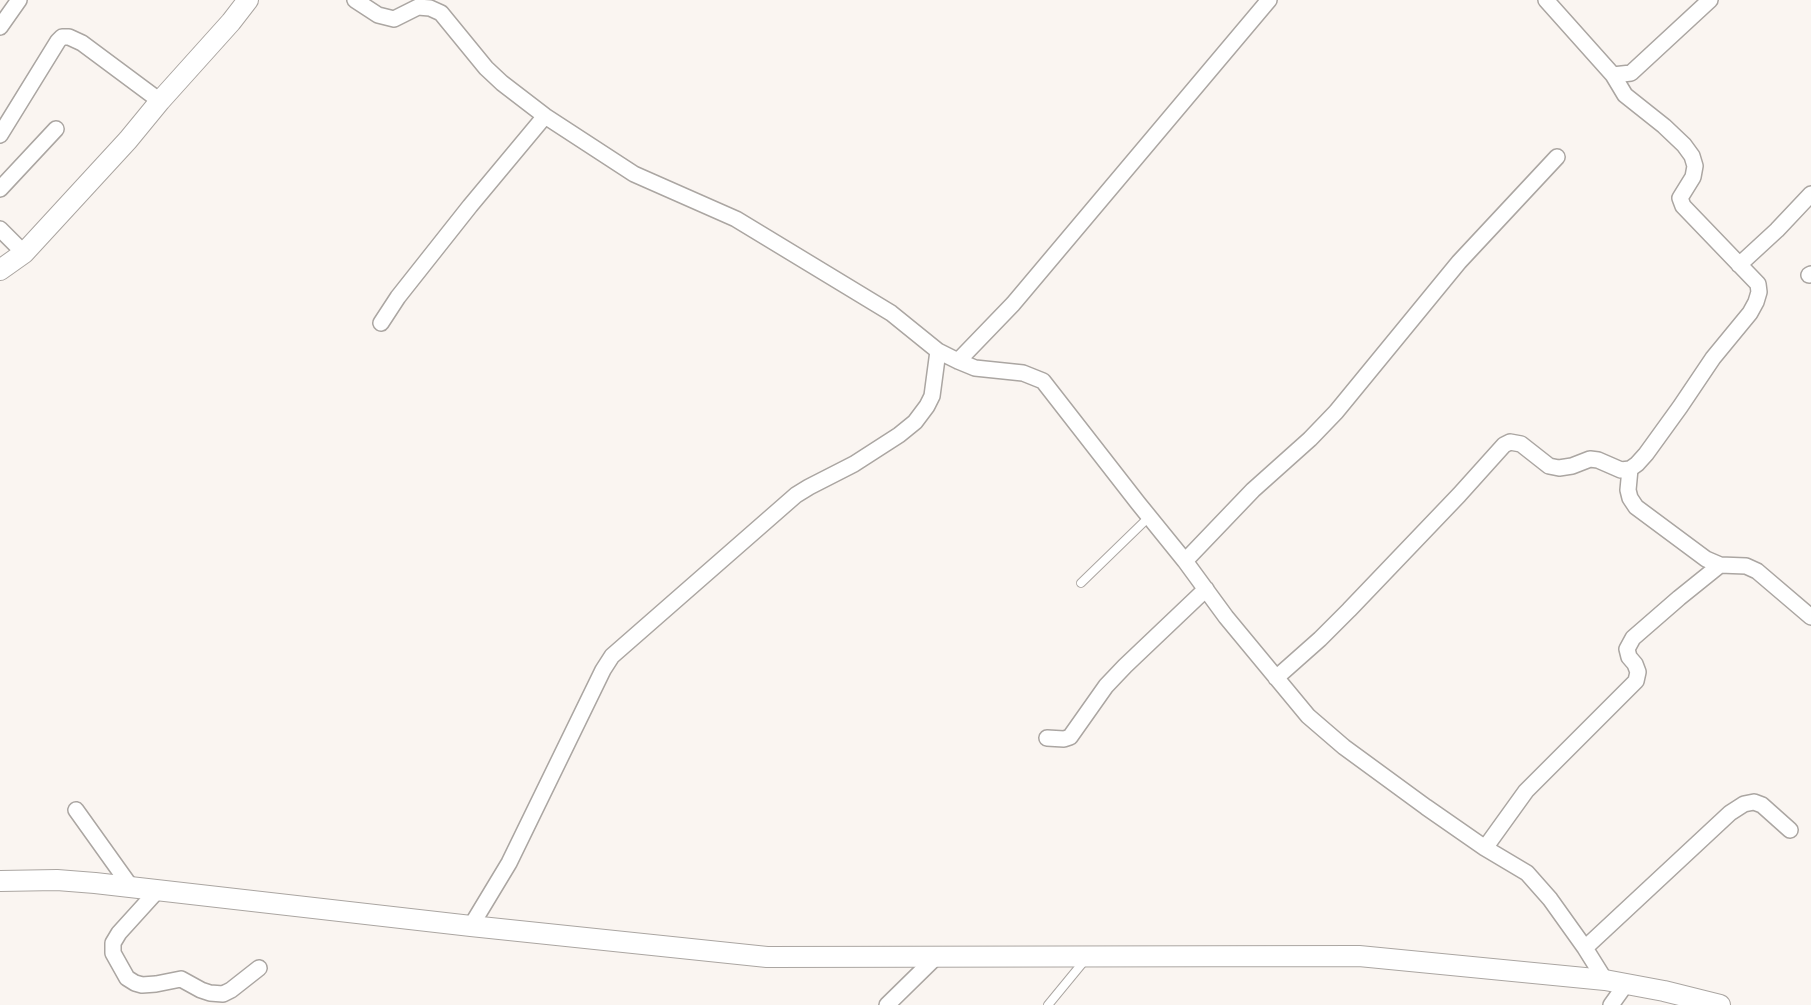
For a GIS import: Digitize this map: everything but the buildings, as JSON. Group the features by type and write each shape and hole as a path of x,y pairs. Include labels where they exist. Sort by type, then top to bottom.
{"street":[{"path":"0,27 19,0"},
{"path":"0,270 24,253 128,140 248,0"},
{"path":"355,0 378,15 394,19 418,7 430,8 441,13 486,68 502,83 545,116 634,174 736,219 891,314 938,350 958,362 975,368 1023,372 1043,381 1276,678 1308,716 1325,732 1485,848 1527,873 1550,899 1605,980"},
{"path":"958,362 1013,304 1269,0"},
{"path":"1276,678 1349,610 1504,445 1510,442 1520,444 1549,466 1559,468 1590,460 1598,460 1621,470 1630,469 1646,454 1712,358 1750,313 1756,302 1759,292 1758,284 1682,206 1680,198 1692,177 1695,166 1692,156 1684,145 1664,126 1625,95 1614,75 1546,0"},
{"path":"1614,75 1631,73 1710,0"},
{"path":"0,135 62,37 69,37 82,42 160,101"},
{"path":"381,323 398,297 446,236 545,116"},
{"path":"0,190 56,129"},
{"path":"1185,561 1253,490 1310,439 1336,412 1459,262 1556,157"},
{"path":"1739,265 1777,230 1811,194"},
{"path":"0,229 24,253"},
{"path":"471,926 509,863 603,670 612,656 796,495 854,464 899,435 915,422 932,396 938,350"},
{"path":"1630,469 1628,490 1636,508 1706,559 1720,565 1746,566 1757,571 1811,617"},
{"path":"1485,848 1526,791 1636,680 1638,672 1635,664 1629,657 1628,649 1633,638 1720,565"},
{"path":"1047,738 1064,739 1070,737 1106,686 1206,589"},
{"path":"1585,948 1730,813 1744,804 1754,802 1762,805 1790,830"},
{"path":"76,810 132,887"},
{"path":"0,881 57,880 132,887 471,926 767,957 1359,956 1605,980 1720,1005"},
{"path":"158,890 119,933 113,944 113,953 127,978 142,985 181,979 201,990 223,994 259,968"},
{"path":"887,1005 937,956"},
{"path":"1611,1005 1626,984"}],"lane":[{"path":"1081,583 1149,517"},
{"path":"1048,1005 1088,956"}]}
